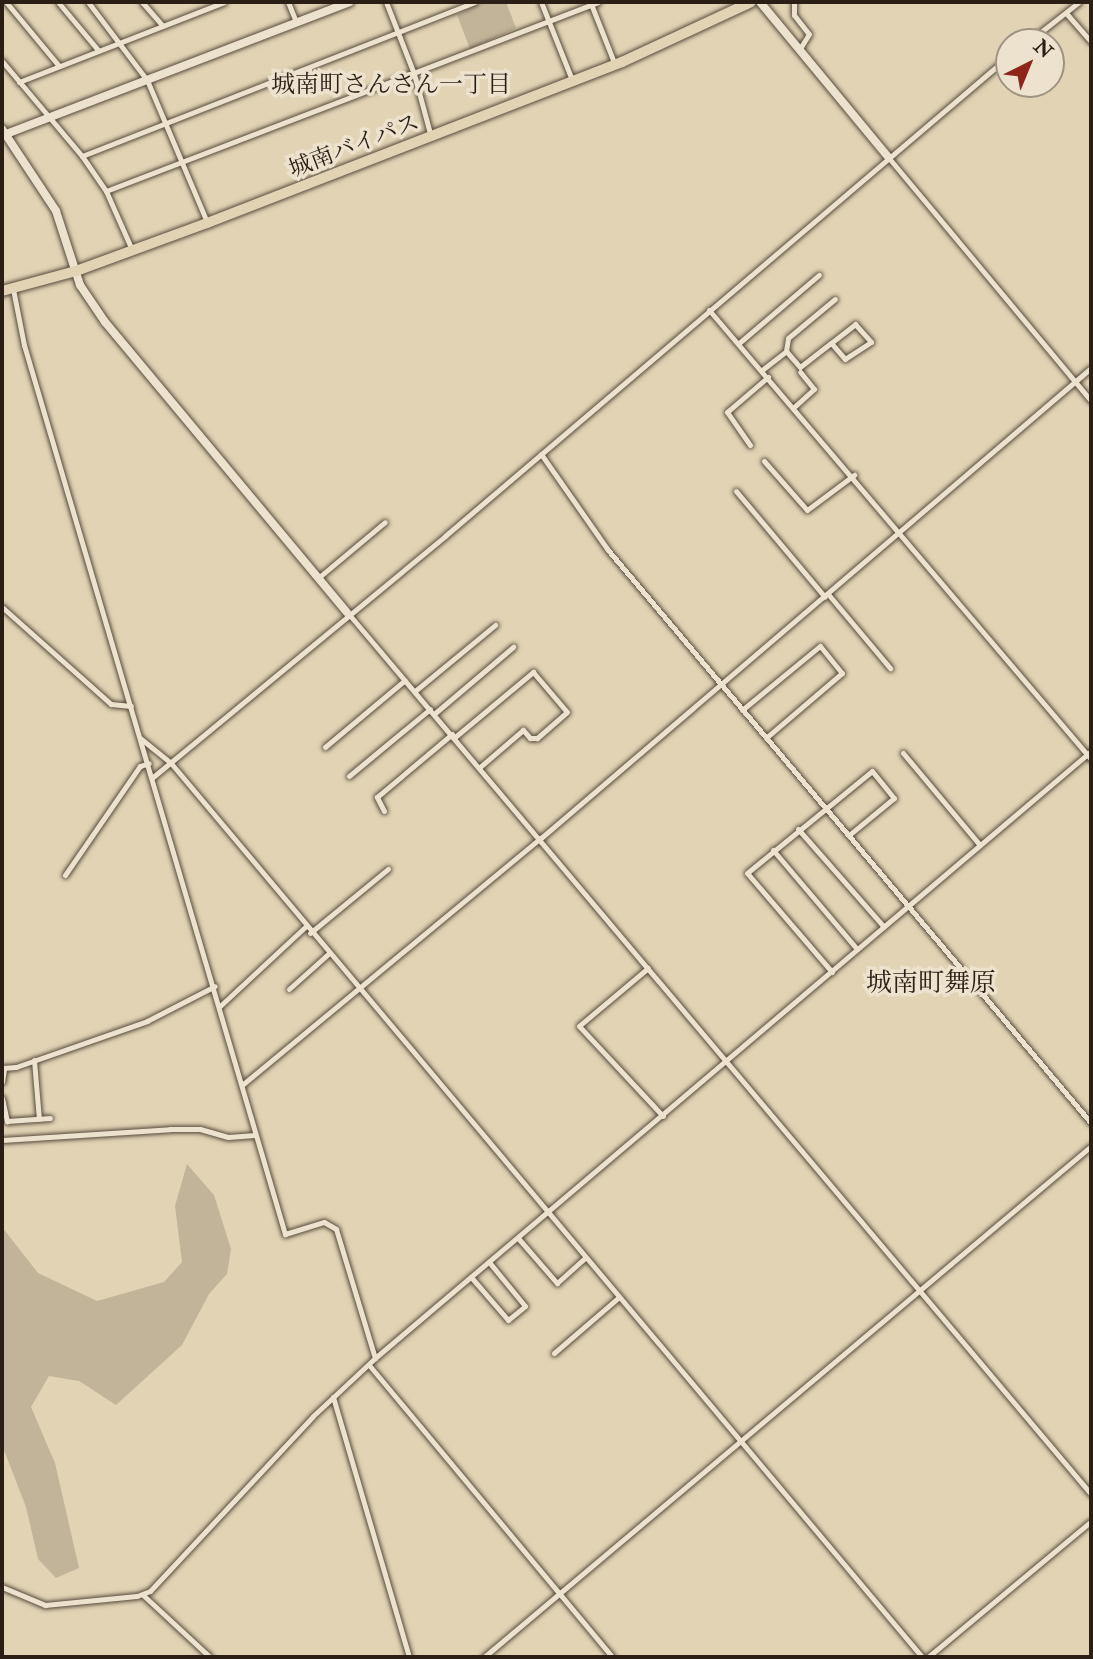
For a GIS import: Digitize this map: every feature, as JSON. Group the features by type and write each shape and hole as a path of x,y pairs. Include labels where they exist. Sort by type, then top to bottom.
{"highway":[{"name":"城南バイパス","path":"2,291 76,271 132,251 431,137 615,65 700,29 751,2"}],"street":[{"path":"6,2 59,66"},
{"path":"58,2 98,50"},
{"path":"88,2 121,41 147,80 207,223"},
{"path":"142,2 162,25"},
{"path":"195,2 201,10"},
{"path":"19,82 224,2"},
{"path":"288,2 296,22"},
{"path":"349,2 50,117 4,132 55,211 80,285 130,355 541,838 725,1063 1091,1494"},
{"path":"386,2 414,74 431,137"},
{"path":"82,156 475,2"},
{"path":"541,2 572,81"},
{"path":"575,2 578,9"},
{"path":"760,2 1091,401"},
{"path":"794,2 794,15 809,34 799,50"},
{"path":"1046,28 1079,2"},
{"path":"106,191 596,3 615,65"},
{"path":"1066,13 1091,42"},
{"path":"2,61 82,156 106,191 132,251"},
{"path":"153,776 347,612 541,454 995,68"},
{"path":"739,343 819,275"},
{"path":"13,289 24,345 215,986 285,1234 324,1222 337,1229 375,1358"},
{"path":"762,370 786,351 788,338 835,299"},
{"path":"2,1587 45,1605 143,1595 198,1544 333,1397 375,1358 980,845 1090,755 854,475 709,310"},
{"path":"786,351 800,367 855,324 870,342 845,359 831,343"},
{"path":"242,1085 541,838 1091,368"},
{"path":"794,407 814,390 800,372"},
{"path":"750,445 727,412 768,377"},
{"path":"541,454 608,550 1091,1123"},
{"path":"764,461 807,510 854,475"},
{"path":"736,491 890,668"},
{"path":"318,578 385,522"},
{"path":"2,607 111,704 131,706"},
{"path":"415,691 495,625"},
{"path":"742,710 820,646 842,673 766,738"},
{"path":"349,776 513,647"},
{"path":"384,811 377,797 533,672 567,712 537,738 530,738 523,730 480,767"},
{"path":"325,747 405,680"},
{"path":"140,738 170,762 310,933 740,1438 922,1657"},
{"path":"903,753 980,845"},
{"path":"65,875 140,766 149,763"},
{"path":"832,972 747,873 872,771 894,798 849,835"},
{"path":"798,829 884,927"},
{"path":"773,850 858,950"},
{"path":"310,933 388,869"},
{"path":"220,1006 305,927"},
{"path":"289,989 328,954"},
{"path":"648,968 579,1026 663,1116"},
{"path":"2,1082 3,1068 147,1021 215,986"},
{"path":"34,1060 39,1119"},
{"path":"2,1098 7,1121 50,1118"},
{"path":"2,1140 170,1129 200,1129 228,1138 255,1135"},
{"path":"484,1657 740,1438 920,1292 1091,1146"},
{"path":"518,1238 557,1283 585,1258"},
{"path":"471,1277 508,1320 517,1313 525,1306 489,1262"},
{"path":"554,1353 619,1297"},
{"path":"369,1365 612,1657"},
{"path":"333,1397 409,1657"},
{"path":"928,1657 1091,1521"},
{"path":"143,1595 209,1657"}],"shaded area":[{"path":"482,2 506,2 516,28 470,49 457,15"},
{"path":"187,1164 214,1195 231,1249 227,1274 209,1294 182,1345 116,1405 79,1381 49,1376 31,1407 55,1463 79,1568 56,1578 38,1559 26,1507 2,1445 2,1227 38,1273 97,1301 164,1282 182,1262 175,1206"}],"district":[{"name":"城南町さんさん一丁目","path":"391,85"},
{"name":"城南町舞原","path":"931,984"}]}
